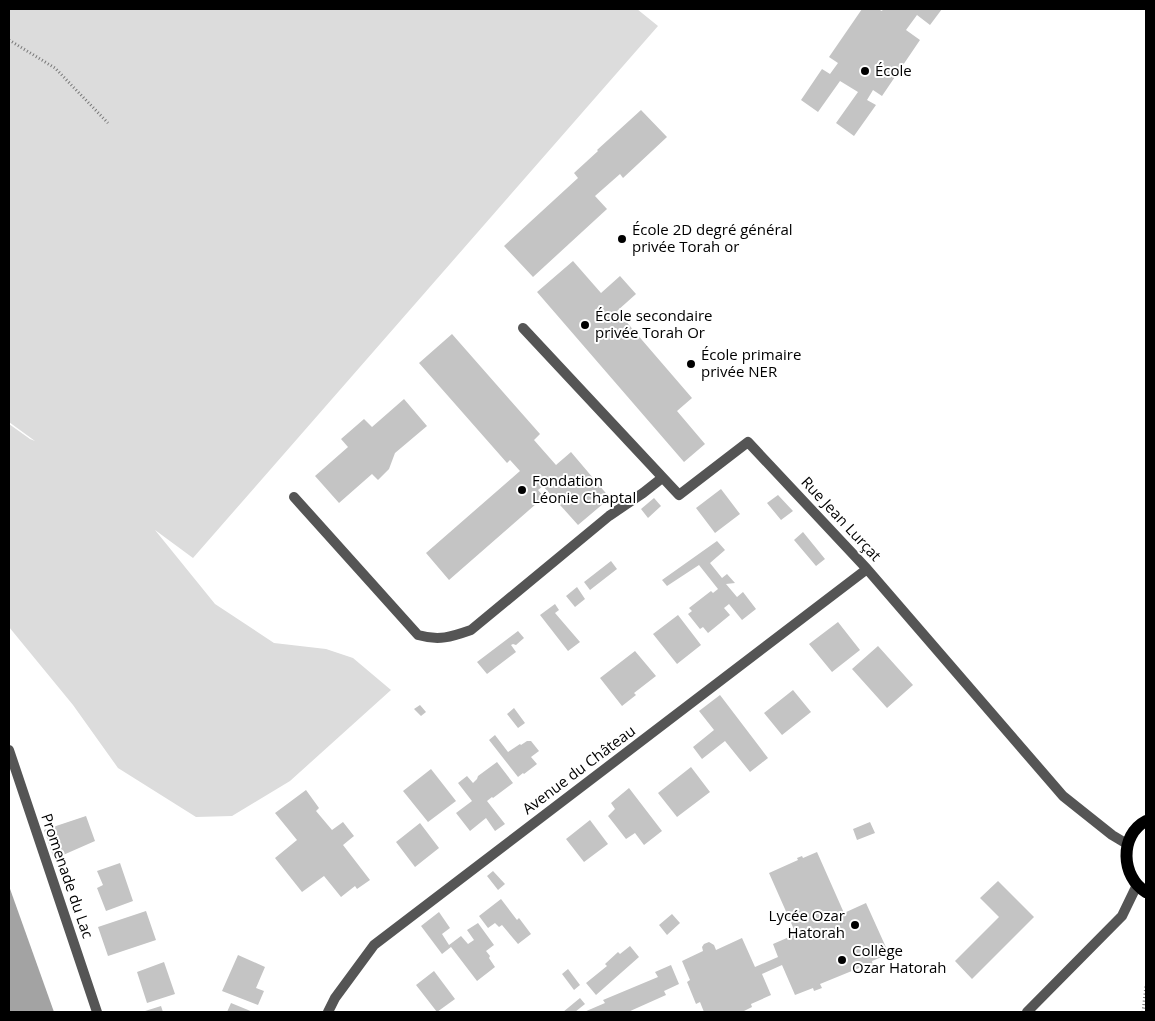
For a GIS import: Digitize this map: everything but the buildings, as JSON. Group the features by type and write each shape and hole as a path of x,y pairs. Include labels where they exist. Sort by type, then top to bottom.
{"main road":[{"path":"1142,889 1134,881 1128,870 1126,857 1127,844 1133,833 1146,821"}],"street":[{"name":"Rue Jean Lurçat","path":"523,328 679,495 748,442 867,569 1063,796 1112,835 1127,844"},
{"path":"294,497 418,635 428,638 448,638 471,630 609,516 662,478"},
{"name":"Avenue du Château","path":"328,1012 335,998 374,945 867,569"},
{"name":"Promenade du Lac","path":"9,750 98,1012"},
{"path":"1027,1012 1122,916 1142,889"}],"path":[{"path":"9,40 55,68 108,123"},
{"path":"1144,1012 1146,985"}],"shaded area":[{"path":"9,9 637,9 658,26 193,558 155,530 215,604 274,643 326,649 353,658 391,690 290,781 232,816 196,817 118,768 73,705 9,627 9,424 35,441 9,422"},
{"path":"9,886 54,1012 9,1012"}],"place":[{"name":"École","path":"865,71"},
{"name":"École 2D degré général privée Torah or","path":"622,239"},
{"name":"École secondaire privée Torah Or","path":"585,325"},
{"name":"École primaire privée NER","path":"691,364"},
{"name":"Fondation Léonie Chaptal","path":"522,490"},
{"name":"Lycée Ozar Hatorah","path":"855,925"},
{"name":"Collège Ozar Hatorah","path":"842,960"}]}
